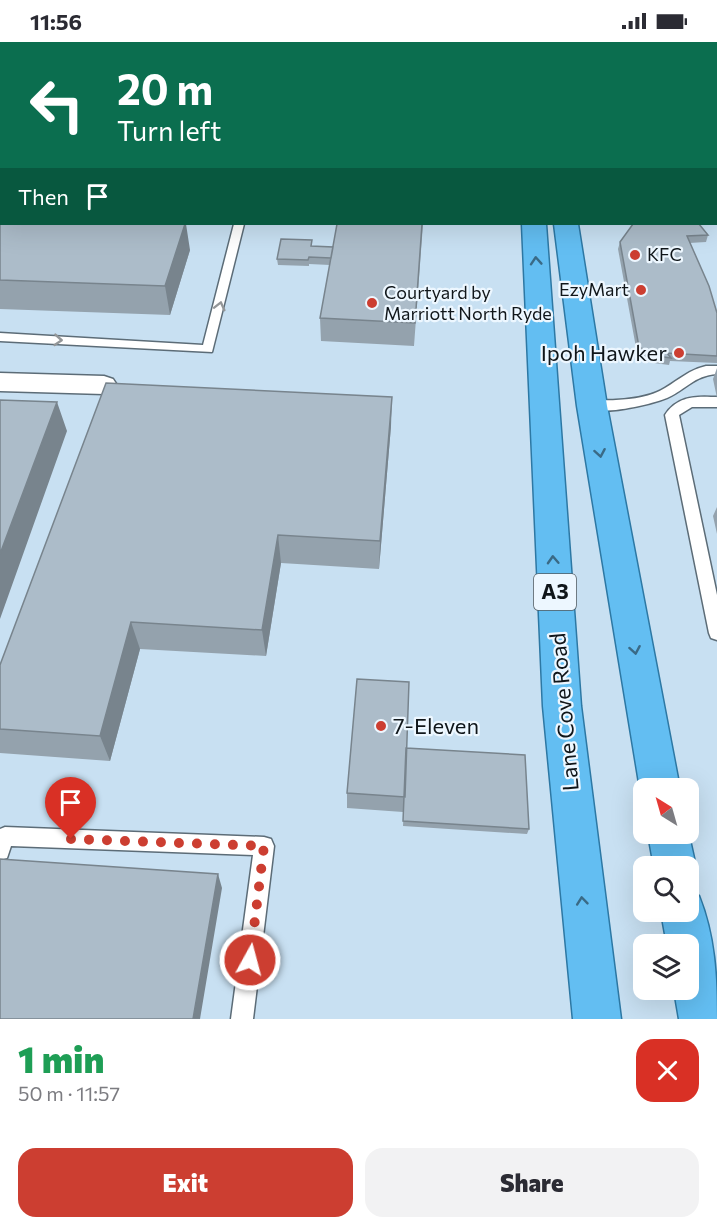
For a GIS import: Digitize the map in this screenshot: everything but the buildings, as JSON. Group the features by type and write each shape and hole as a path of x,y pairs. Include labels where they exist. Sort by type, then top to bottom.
{"highway":[{"name":"Lane Cove Road","path":"534,225 562,706 597,1019"},
{"path":"566,225 592,406 658,778"},
{"path":"685,922 703,1019"}],"street":[{"path":"0,382 104,385"}],"lane":[{"path":"0,337 208,349 239,225"},
{"path":"592,406 633,405 663,394 697,371 717,370"},
{"path":"647,400 672,415"},
{"path":"717,402 695,401 675,409 672,415 717,633"},
{"path":"0,851 5,836 264,846 242,1019"}],"shaded area":[{"path":"0,225 717,225 717,1019 0,1019"}],"place":[{"name":"KFC","path":"635,255"},
{"name":"EzyMart","path":"641,290"},
{"name":"Courtyard by Marriott North Ryde","path":"372,303"},
{"name":"Ipoh Hawker","path":"679,353"},
{"name":"7-Eleven","path":"381,726"}],"route":[{"path":"71,839 264,846 250,960"}]}
